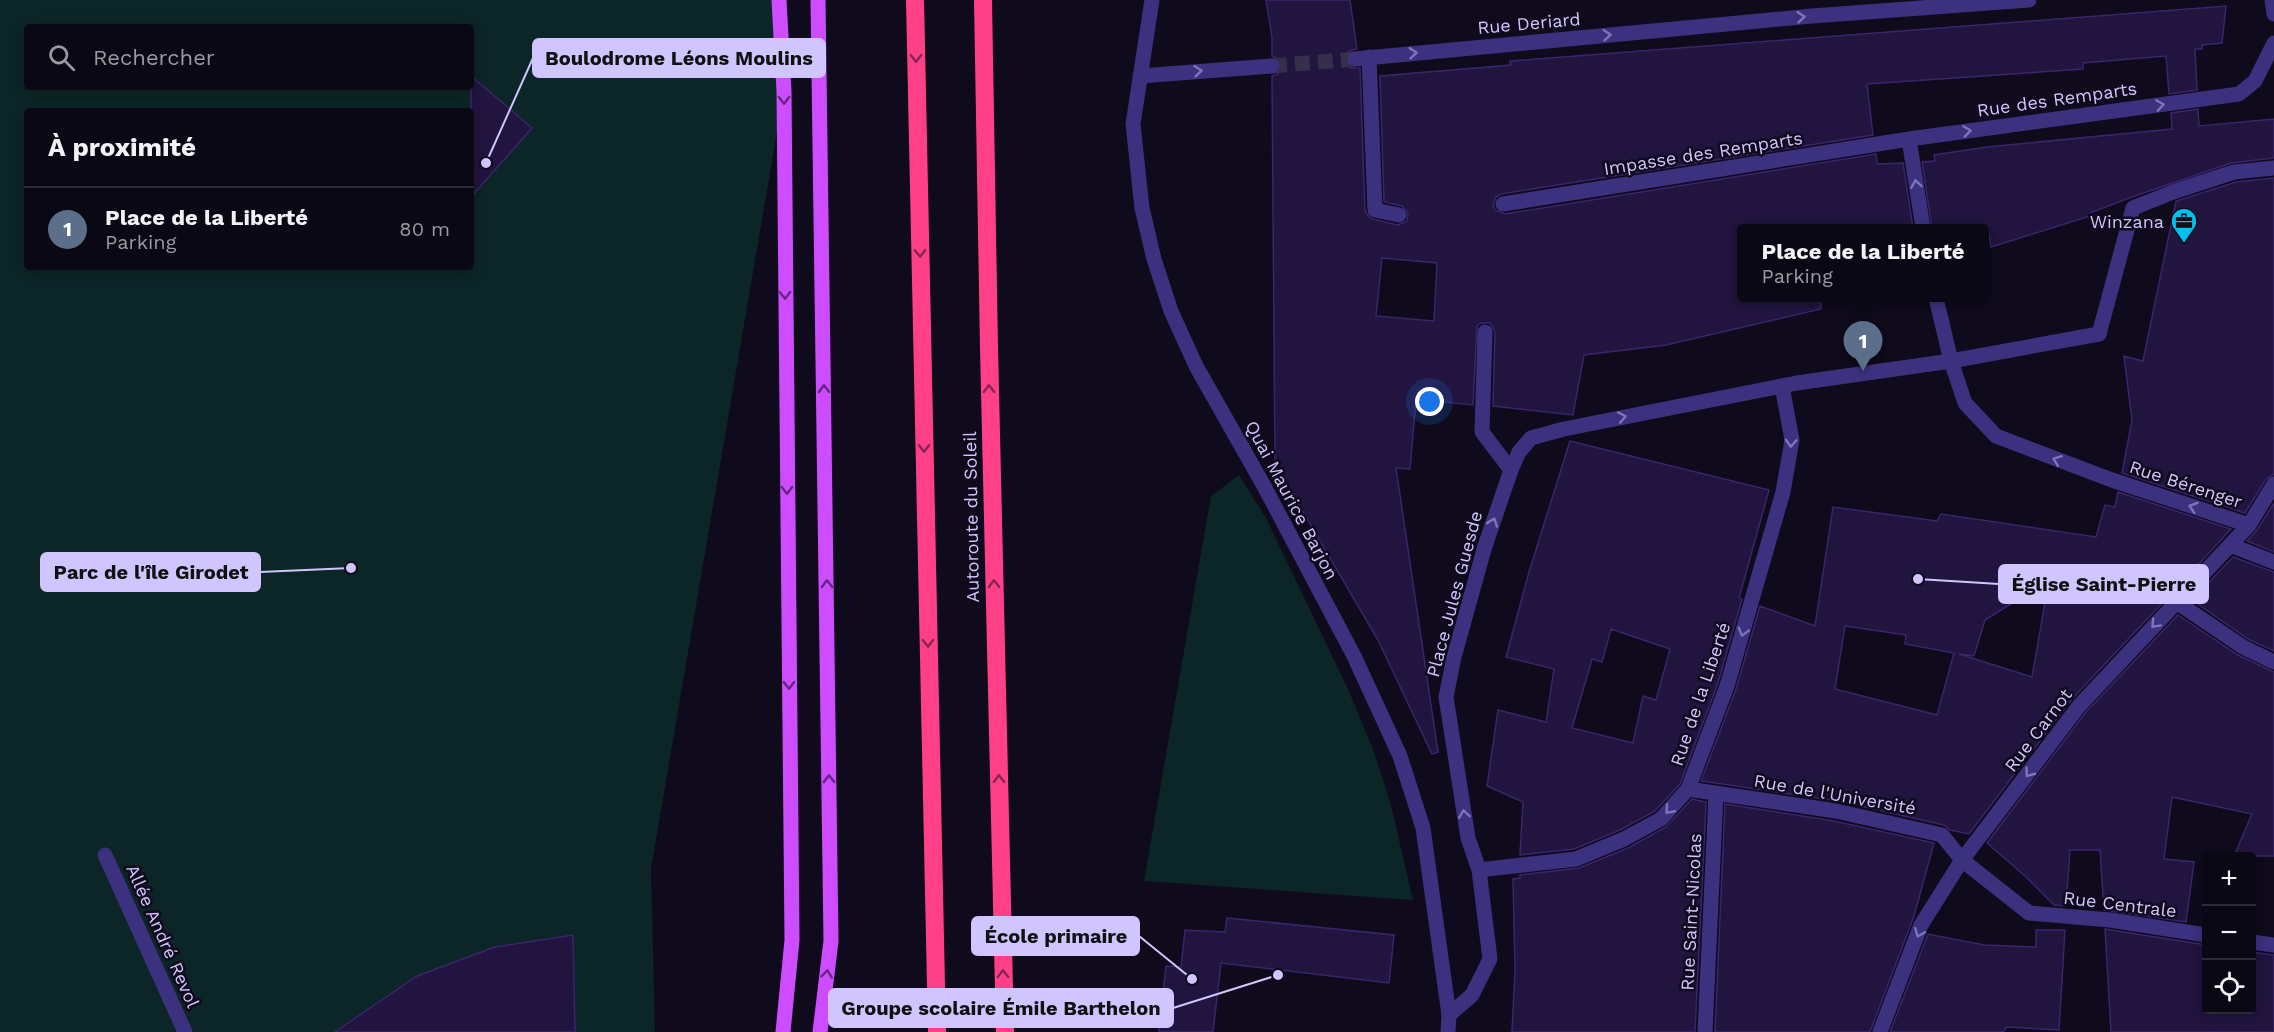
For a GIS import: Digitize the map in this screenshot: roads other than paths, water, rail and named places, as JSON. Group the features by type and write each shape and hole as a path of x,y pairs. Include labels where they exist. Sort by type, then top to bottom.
{"highway":[{"path":"915,0 937,1032"},
{"name":"Autoroute du Soleil","path":"983,0 988,348 1005,1032"}],"main road":[{"path":"779,0 783,91 792,940 783,1032"},
{"path":"818,0 831,941 820,1032"}],"street":[{"name":"Quai Maurice Barjon","path":"1152,0 1132,124 1142,208 1154,259 1171,312 1196,366 1264,486 1354,656 1400,756 1423,828 1449,1015 1448,1032"},
{"name":"Rue Deriard","path":"1399,215 1375,210 1362,58 1812,16 2029,0"},
{"path":"2272,0 2274,15"},
{"name":"Rue des Remparts","path":"1909,139 2239,94 2255,81 2274,43"},
{"path":"1140,76 1272,66"},
{"path":"1909,139 1922,224"},
{"name":"Impasse des Remparts","path":"1503,204 1909,139"},
{"name":"Place Jules Guesde","path":"1449,1015 1472,995 1490,959 1479,870 1468,838 1446,697 1454,657 1482,557 1511,470 1519,452 1532,438 1564,429 1782,386 1951,361 2099,334 2133,208 2234,172 2274,168"},
{"name":"Rue Bérenger","path":"1937,302 1951,361 1965,403 1996,436 2112,480 2249,525"},
{"path":"1485,332 1482,432 1511,470"},
{"name":"Rue de la Liberté","path":"1479,870 1576,859 1624,839 1661,819 1688,789 1727,686 1783,492 1792,440 1782,386"},
{"name":"Rue Carnot","path":"1880,1032 1921,925 1962,860 2079,706 2249,525 2274,484"},
{"path":"2230,545 2274,562"},
{"path":"2175,602 2243,647 2274,662"},
{"name":"Rue de l'Université","path":"1688,789 1836,811 1942,835 1962,860 2029,913"},
{"name":"Rue Saint-Nicolas","path":"1705,1032 1716,794"},
{"name":"Allée André Revol","path":"105,855 185,1032"},
{"name":"Rue Centrale","path":"2029,913 2110,920 2202,934"},
{"path":"2256,943 2274,945"}],"tunnel":[{"path":"1272,66 1355,59"}],"place":[{"name":"Boulodrome Léons Moulins","path":"486,163"},
{"name":"Winzana","path":"2184,244"},
{"name":"Place de la Liberté","path":"1863,371"},
{"name":"Parc de l'île Girodet","path":"351,568"},
{"name":"Église Saint-Pierre","path":"1918,579"},
{"name":"Groupe scolaire Émile Barthelon","path":"1278,975"},
{"name":"École primaire","path":"1192,979"}]}
